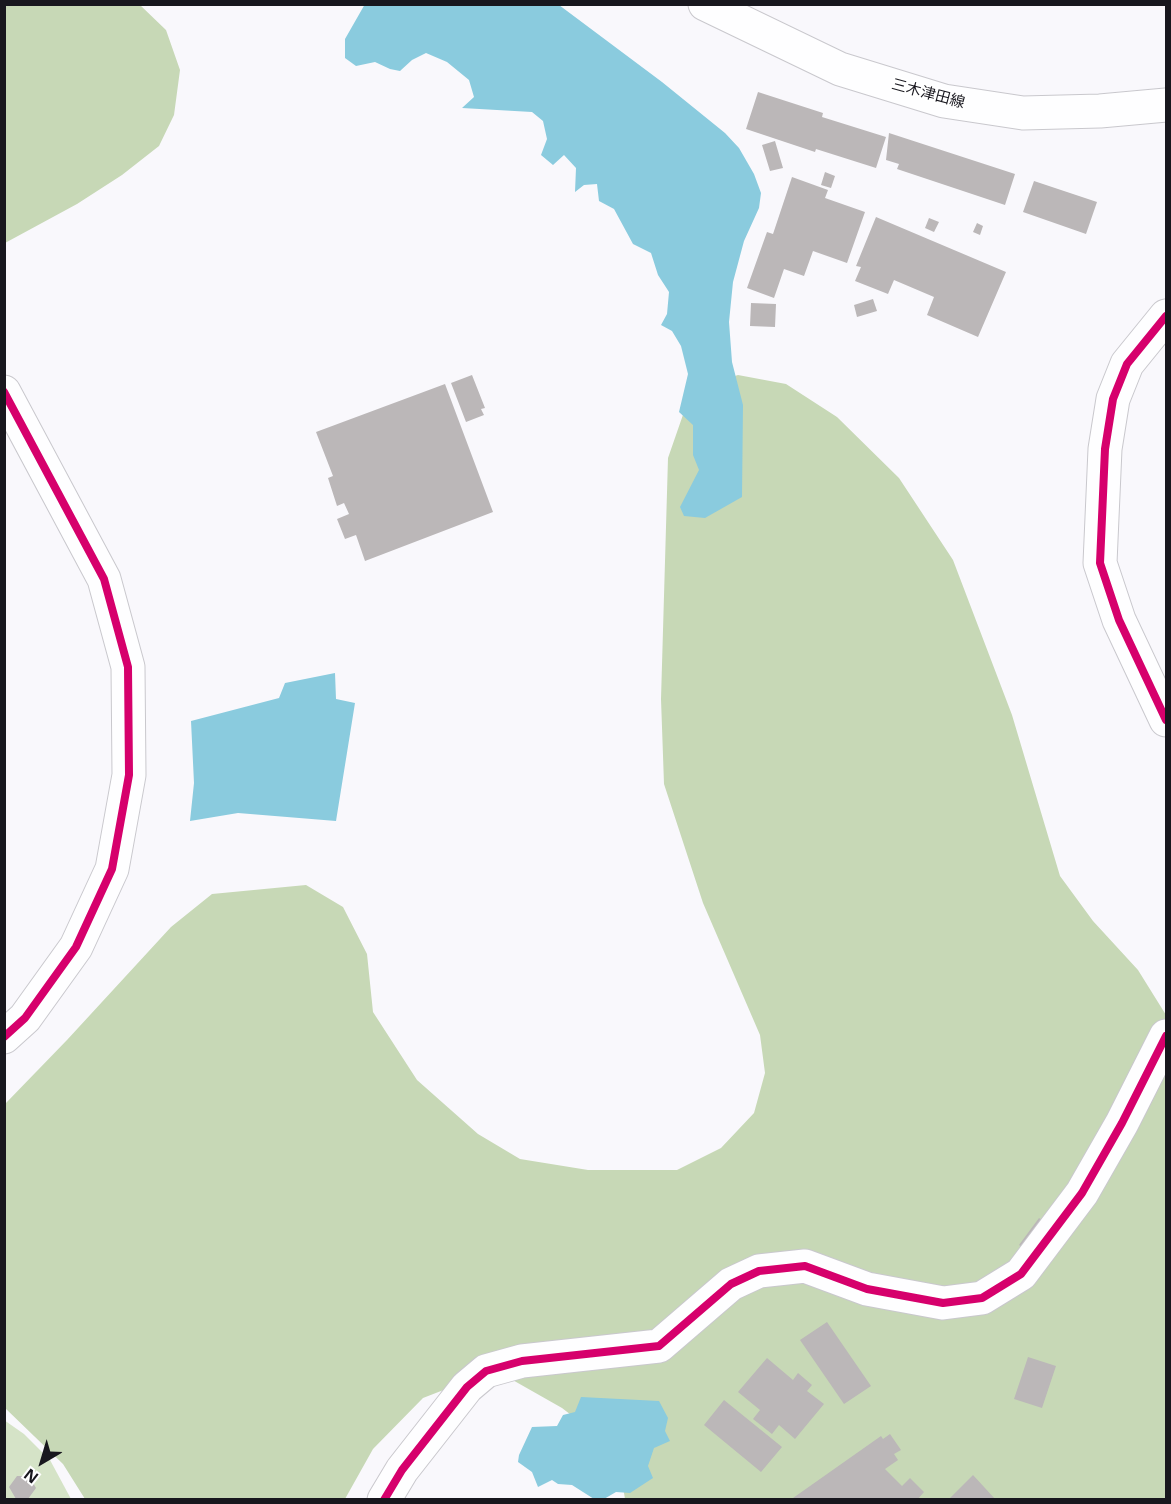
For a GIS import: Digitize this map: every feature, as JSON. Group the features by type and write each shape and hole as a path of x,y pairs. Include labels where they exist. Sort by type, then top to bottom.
{"street":[{"name":"三木津田線","path":"705,4 840,69 944,101 1023,113 1100,111 1167,105"},
{"path":"1167,316 1126,364 1113,399 1105,449 1100,563 1119,620 1167,720"},
{"path":"4,392 104,579 128,667 129,775 112,869 76,947 25,1018 4,1037"},
{"path":"384,1500 402,1470 467,1387 486,1371 522,1361 659,1346 731,1284 759,1271 805,1266 867,1289 943,1303 982,1298 1021,1274 1082,1193 1122,1123 1167,1036"}],"green space":[{"path":"5,4 140,5 166,30 180,70 174,115 159,146 122,175 77,204 5,243"},
{"path":"738,375 786,384 837,417 899,478 953,560 1012,715 1060,876 1093,921 1138,970 1166,1015 1166,1499 625,1499 622,1481 592,1431 562,1408 495,1370 423,1398 373,1449 345,1499 85,1499 63,1464 5,1408 5,1104 171,927 212,894 306,885 343,907 367,954 373,1012 417,1080 478,1134 520,1159 588,1170 677,1170 721,1148 754,1113 765,1073 760,1035 703,903 664,784 661,699 668,458 685,409 712,383"},
{"path":"4,1420 24,1434 50,1460 71,1499 5,1499"}],"water":[{"path":"365,4 559,5 662,82 725,133 739,148 754,174 761,193 759,208 744,241 733,282 729,322 732,362 743,405 742,497 705,518 684,516 680,507 699,470 693,455 693,425 679,412 688,374 681,346 672,331 661,325 667,314 669,292 658,275 651,253 633,244 614,209 599,201 597,184 584,185 575,192 576,168 564,155 553,165 541,155 547,139 543,121 532,112 462,108 474,97 469,80 447,62 426,53 412,60 400,71 375,62 356,66 345,58 345,39"},
{"path":"335,673 336,699 355,703 336,821 238,813 190,821 194,783 191,721 279,698 285,683"},
{"path":"581,1397 659,1401 668,1418 665,1431 670,1441 654,1448 648,1466 653,1478 630,1493 616,1492 604,1499 594,1499 572,1485 558,1484 552,1480 538,1487 532,1472 518,1462 532,1427 557,1426 563,1415 575,1412"}],"building":[{"path":"758,92 823,113 822,117 886,137 876,168 816,149 815,152 746,129"},
{"path":"889,133 1015,174 1005,205 897,169 899,164 886,160"},
{"path":"775,141 783,168 770,171 762,145"},
{"path":"825,172 835,176 831,188 821,185"},
{"path":"792,177 828,190 825,198 865,212 847,263 813,251 804,276 784,269 774,298 747,288 767,232 773,234"},
{"path":"1034,181 1097,202 1086,234 1023,212"},
{"path":"876,217 1006,272 978,337 927,315 934,297 894,280 888,294 855,281 861,267 856,266"},
{"path":"929,218 939,222 934,232 925,228"},
{"path":"977,223 983,226 980,235 973,232"},
{"path":"873,299 877,311 857,317 854,305"},
{"path":"751,303 776,304 775,327 750,326"},
{"path":"472,375 485,408 481,409 484,415 466,422 451,383"},
{"path":"445,384 493,512 365,561 356,535 345,539 337,519 349,514 344,503 337,506 328,478 333,476 316,432"},
{"path":"1039,1218 1052,1227 1032,1254 1019,1245"},
{"path":"827,1322 871,1386 844,1404 800,1340"},
{"path":"1028,1357 1056,1366 1042,1408 1014,1399"},
{"path":"767,1358 793,1380 798,1373 812,1385 807,1391 824,1404 795,1439 779,1425 772,1434 753,1419 760,1410 738,1392"},
{"path":"724,1400 782,1447 761,1472 704,1425"},
{"path":"890,1434 901,1450 894,1454 898,1460 885,1469 902,1486 910,1478 924,1492 917,1500 794,1500 793,1498 881,1436 883,1439"},
{"path":"973,1475 996,1500 948,1500"},
{"path":"17,1476 29,1476 36,1488 28,1499 16,1499 9,1487"}],"cycle path":[{"path":"1166,316 1127,364 1113,399 1105,449 1100,563 1119,620 1166,720"},
{"path":"4,392 104,579 128,667 129,775 112,869 76,947 25,1018 4,1037"},
{"path":"384,1500 402,1470 467,1387 486,1371 522,1361 659,1346 731,1284 759,1271 805,1266 867,1289 943,1303 982,1298 1021,1274 1082,1193 1122,1123 1166,1036"}]}
